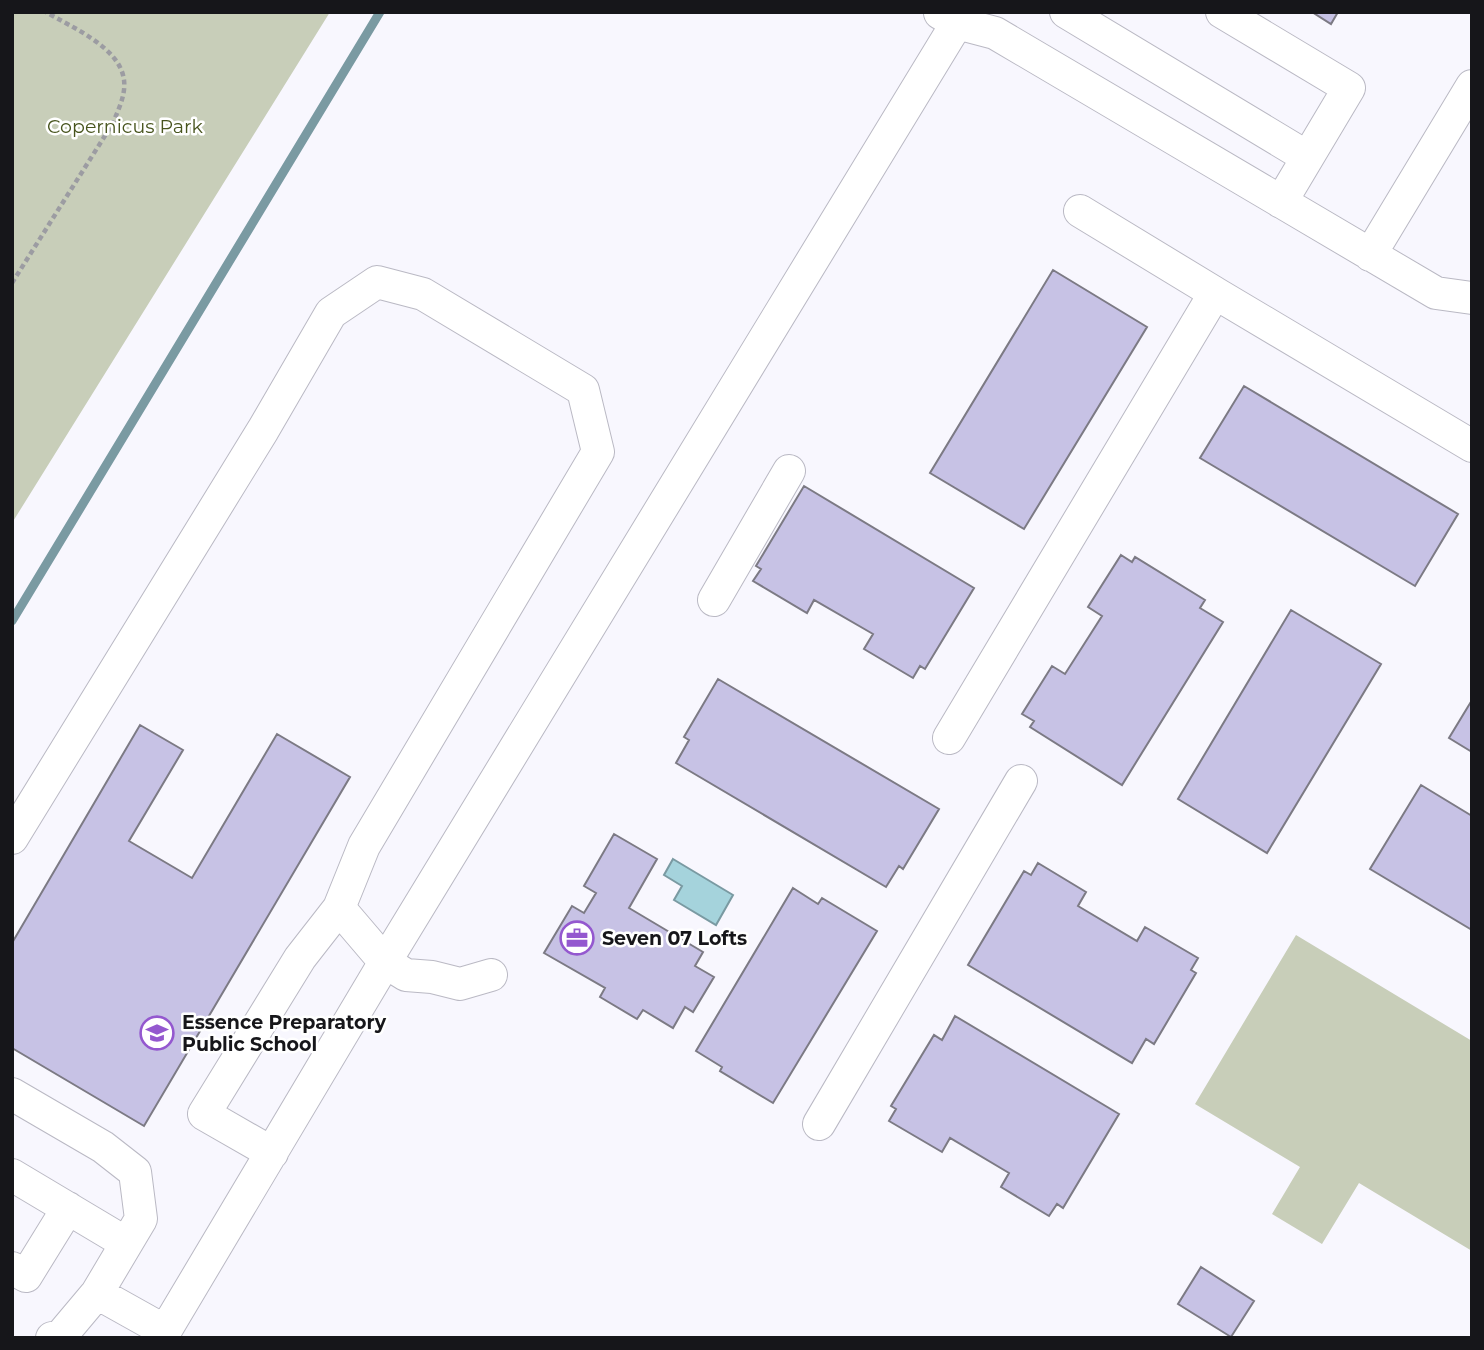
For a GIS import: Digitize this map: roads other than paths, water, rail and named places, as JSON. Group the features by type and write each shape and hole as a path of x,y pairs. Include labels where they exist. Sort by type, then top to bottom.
{"street":[{"path":"1066,12 1307,157"},
{"path":"1222,12 1349,88 1281,202"},
{"path":"97,1293 163,1334 953,16 995,33 1436,293 1472,298"},
{"path":"1370,254 1472,86"},
{"path":"1080,211 1472,446"},
{"path":"12,838 331,313 377,282 423,294 583,390 598,452 364,846 339,908 300,958 204,1114 272,1153"},
{"path":"949,738 1214,293"},
{"path":"715,600 789,471"},
{"path":"819,1124 1021,781"},
{"path":"339,908 385,962 406,975 432,977 460,984 491,975"},
{"path":"12,1094 103,1147 135,1172 141,1219 97,1293 60,1337 52,1338"},
{"path":"12,1175 126,1243"},
{"path":"12,1268 26,1276 68,1208"}],"water":[{"path":"673,859 733,895 716,925 674,900 682,886 664,875"}],"waterway":[{"path":"12,621 380,12"}],"place":[{"name":"Seven 07 Lofts","path":"577,938"},
{"name":"Essence Preparatory Public School","path":"157,1033"}],"park label":[{"name":"Copernicus Park","path":"125,126"}]}
